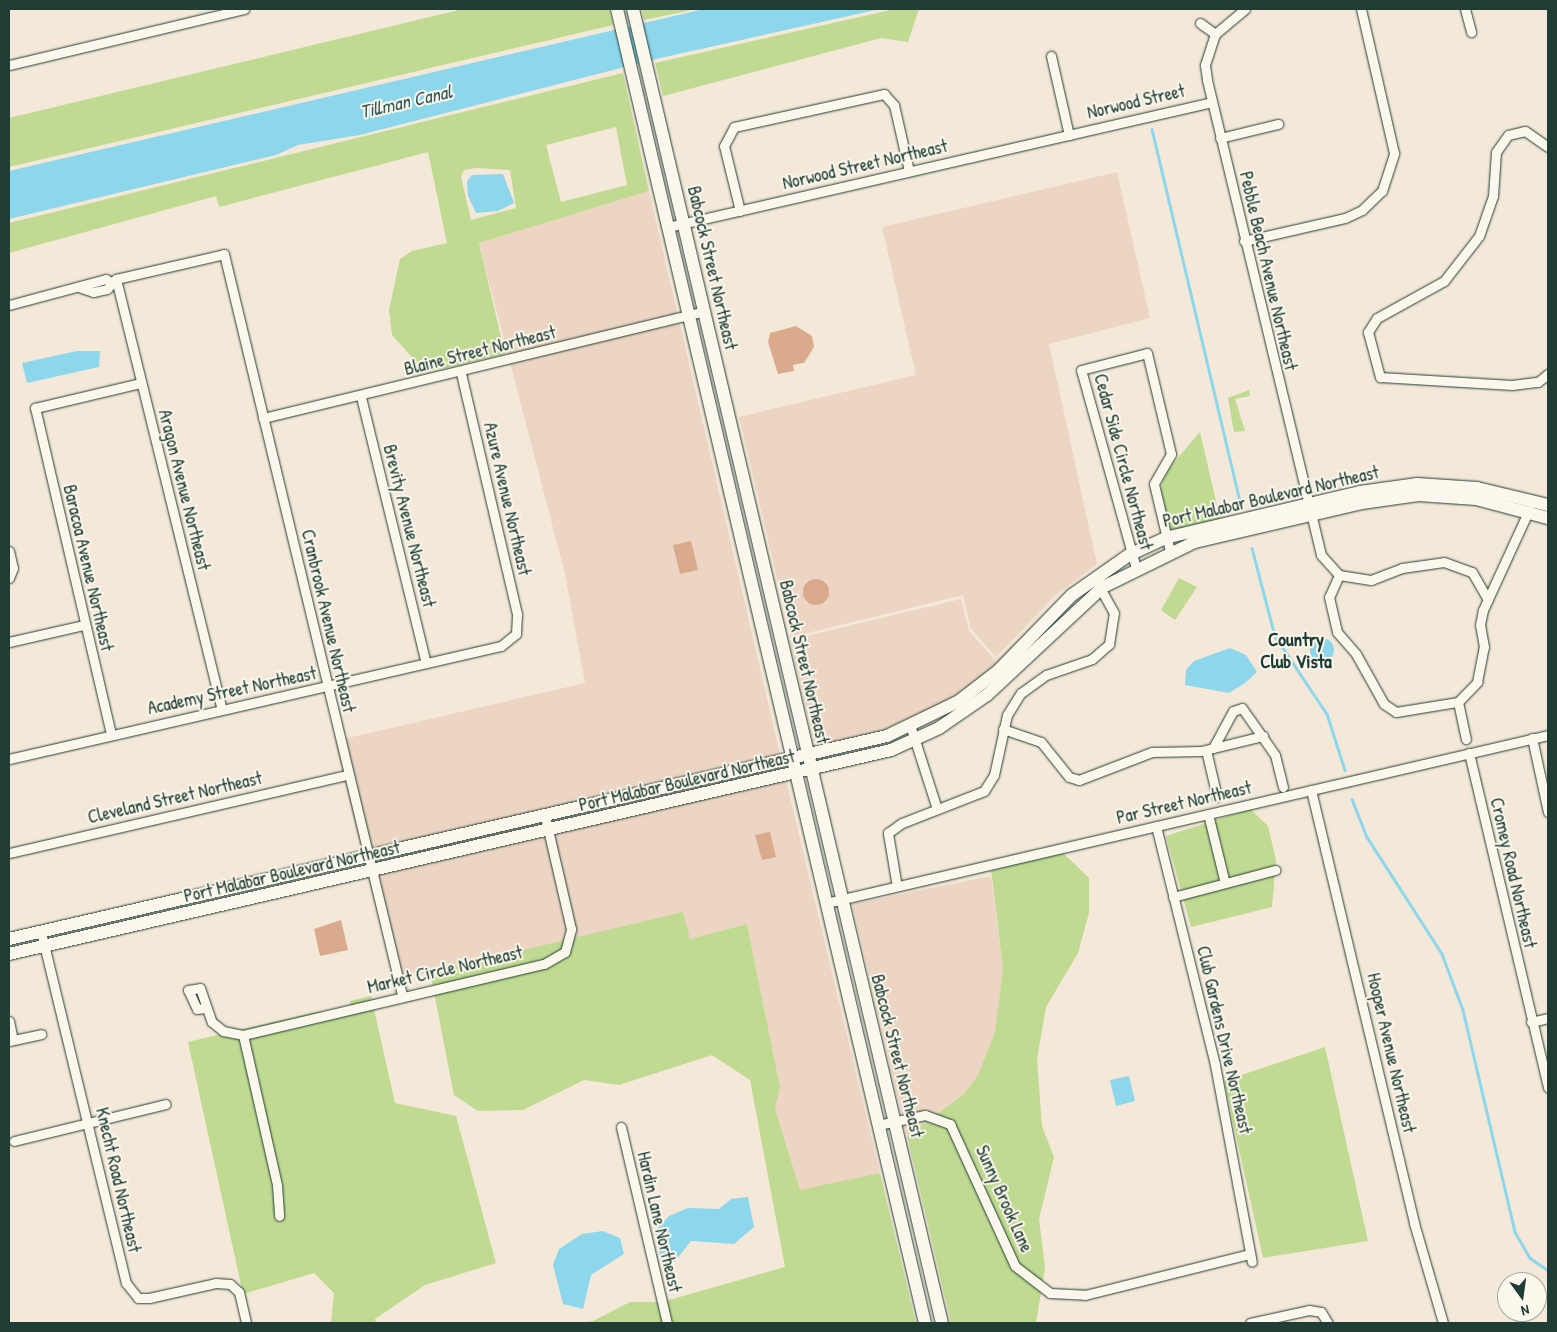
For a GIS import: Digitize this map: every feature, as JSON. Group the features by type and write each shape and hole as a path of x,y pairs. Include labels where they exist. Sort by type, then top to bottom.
{"street":[{"path":"9,65 244,9"},
{"name":"Babcock Street Northeast","path":"618,9 794,774 925,1323"},
{"name":"Babcock Street Northeast","path":"633,9 942,1323"},
{"path":"1200,23 1215,34 1245,9"},
{"path":"1244,241 1345,218 1362,210 1382,191 1394,154 1361,9"},
{"path":"1465,9 1471,32"},
{"name":"Pebble Beach Avenue Northeast","path":"1215,34 1206,65 1220,138 1307,510 1321,555 1339,575"},
{"path":"1051,56 1069,135"},
{"path":"740,211 725,137 734,127 762,120 884,94 894,106 909,171"},
{"name":"Norwood Street","path":"1069,135 1212,102"},
{"path":"644,122 659,118"},
{"path":"1220,138 1278,124"},
{"path":"1548,146 1525,131 1508,135 1496,152 1493,196 1479,236 1444,281 1377,318 1368,332 1380,377 1512,385 1538,382 1548,374"},
{"name":"Norwood Street Northeast","path":"668,227 1069,135"},
{"name":"Cranbrook Avenue Northeast","path":"113,280 224,254 370,872 402,996"},
{"path":"9,305 81,288 92,292 108,288 113,280"},
{"name":"Aragon Avenue Northeast","path":"113,280 141,383 221,708"},
{"name":"Blaine Street Northeast","path":"263,418 461,373 704,311"},
{"name":"Cedar Side Circle Northeast","path":"1136,568 1129,556 1081,370 1147,353 1171,454 1154,484 1165,538 1170,551"},
{"name":"Azure Avenue Northeast","path":"461,373 517,614 516,634"},
{"name":"Baracoa Avenue Northeast","path":"111,734 84,625 35,408 141,383"},
{"name":"Brevity Avenue Northeast","path":"361,397 426,663"},
{"name":"Port Malabar Boulevard Northeast","path":"9,954 183,916 811,771 913,734 966,711 1005,681 1098,583 1129,556 1165,538 1307,510 1417,484 1477,488 1548,505"},
{"name":"Port Malabar Boulevard Northeast","path":"1098,583 1136,568 1170,551 1307,510 1418,495 1476,499 1529,510 1548,518"},
{"path":"1488,600 1472,572 1444,562 1402,568 1371,580 1339,575 1329,597 1337,632 1356,654 1384,704 1396,712 1458,702 1477,682 1482,666 1480,626 1488,600 1529,510"},
{"path":"9,552 13,568 9,578"},
{"path":"896,880 888,833 902,822 984,790 994,775 1003,729 1012,704 1028,685 1092,659 1109,644 1114,619 1098,583"},
{"path":"9,642 84,625"},
{"name":"Academy Street Northeast","path":"9,759 221,708 501,646 516,634"},
{"path":"1458,702 1466,739"},
{"path":"1217,797 1209,749 1238,708 1247,713 1275,755 1283,787"},
{"path":"1003,729 1041,742 1075,780 1152,752 1209,749 1264,736"},
{"path":"913,734 937,809"},
{"name":"Port Malabar Boulevard Northeast","path":"9,939 808,756 913,734"},
{"name":"Par Street Northeast","path":"826,903 1548,735"},
{"path":"1532,738 1548,812"},
{"name":"Cromey Road Northeast","path":"1469,753 1548,1088"},
{"name":"Cleveland Street Northeast","path":"9,853 348,775"},
{"name":"Hooper Avenue Northeast","path":"1311,790 1414,1223 1443,1323"},
{"path":"1208,814 1225,883"},
{"name":"Market Circle Northeast","path":"243,1035 544,964 565,952 571,929 545,816"},
{"name":"Club Gardens Drive Northeast","path":"1156,826 1215,1065 1251,1258"},
{"path":"1173,897 1275,870"},
{"path":"180,901 183,916"},
{"name":"Knecht Road Northeast","path":"41,932 126,1283 134,1296 149,1298 216,1283 230,1284 239,1292 246,1323"},
{"path":"206,1008 223,1032 243,1035 277,1184 279,1216"},
{"path":"1531,1022 1548,1018"},
{"path":"9,1021 11,1041 41,1034"},
{"path":"14,1141 166,1104"},
{"name":"Sunny Brook Lane","path":"878,1125 935,1116 954,1128 1015,1266 1050,1293 1085,1295 1251,1258"},
{"name":"Hardin Lane Northeast","path":"620,1127 667,1323"},
{"path":"918,1296 934,1292"},
{"path":"1250,1323 1309,1310 1321,1312 1328,1323"}],"shaded area":[{"path":"1117,172 1150,318 1049,344 1097,564 1057,594 996,657 971,629 963,595 791,637 739,417 916,375 882,227"},
{"path":"649,191 781,758 362,854 335,741 585,683 565,574 479,243"},
{"path":"1078,583 995,668 957,697 910,724 816,750 790,640 961,599 969,631 996,661"},
{"path":"783,766 784,772 366,868 365,862"},
{"path":"786,780 880,1173 800,1191 775,1109 780,1087 747,924 690,939 683,913 394,981 368,877"},
{"path":"991,876 1003,969 995,1032 978,1075 964,1094 907,1136 852,904"}],"green space":[{"path":"463,9 609,9 613,25 9,167 9,118"},
{"path":"642,9 697,9 644,20"},
{"path":"895,9 919,9 908,42 881,38 663,96 655,63"},
{"path":"623,73 649,191 479,243 505,354 416,375 411,356 392,335 389,310 400,259 412,251 447,243 428,152 219,207 216,196 9,253 9,223","holes":["616,127 627,185 561,202 546,145","476,168 510,170 516,208 471,220 461,177 464,170"]},
{"path":"1249,390 1250,396 1235,399 1245,431 1234,432 1228,398"},
{"path":"1200,432 1220,519 1168,533 1159,496 1165,473"},
{"path":"1179,578 1197,587 1175,620 1161,610"},
{"path":"1250,809 1268,826 1276,860 1272,907 1191,927 1166,836"},
{"path":"1063,853 1089,878 1089,913 1078,953 1046,1007 1037,1059 1042,1126 1054,1157 1039,1219 1045,1267 1036,1323 951,1323 907,1136 964,1094 978,1075 995,1032 1003,969 991,869"},
{"path":"683,912 690,939 747,924 780,1087 775,1109 800,1190 880,1173 916,1323 576,1323 593,1321 630,1302 662,1302 785,1267 750,1080 712,1055 619,1085 584,1080 523,1110 478,1111 454,1095 430,972"},
{"path":"371,996 395,1103 456,1116 496,1263 425,1285 375,1319 376,1323 331,1323 334,1293 314,1273 243,1294 188,1042 312,1013 351,1009 350,1001"},
{"path":"1325,1047 1368,1241 1263,1258 1224,1081"}],"water":[{"name":"Tillman Canal","path":"704,9 880,9 656,59 360,135 298,145 276,155 9,219 9,171"},
{"path":"503,174 514,203 498,211 476,213 468,196 467,181 472,175"},
{"path":"77,351 100,351 99,367 27,383 22,363"},
{"path":"1322,638 1331,641 1334,650 1331,659 1322,662 1313,659 1310,650 1313,641"},
{"path":"1230,648 1246,655 1257,672 1245,683 1229,693 1185,685 1186,670 1194,661"},
{"path":"1129,1076 1135,1101 1116,1106 1110,1080"},
{"path":"748,1197 754,1227 734,1244 691,1241 672,1265 660,1255 655,1231 669,1216 688,1208 719,1209 731,1199"},
{"path":"603,1231 620,1238 624,1254 591,1275 583,1309 563,1304 553,1265 559,1249 582,1234"}],"building":[{"path":"796,326 812,336 814,347 804,363 793,365 794,371 778,374 768,342 770,333"},
{"path":"691,541 698,570 680,574 673,545"},
{"path":"816,579 826,582 829,592 826,602 816,605 806,602 803,592 806,582"},
{"path":"770,832 776,857 762,860 755,835"},
{"path":"341,920 348,950 320,956 314,929"}],"waterway":[{"path":"1152,129 1240,502"},
{"path":"1252,548 1275,636 1327,714 1345,770"},
{"path":"1352,799 1367,837 1442,954 1463,1010 1515,1232 1530,1258 1548,1270"}],"district":[{"name":"Country Club Vista","path":"1296,651"}]}
